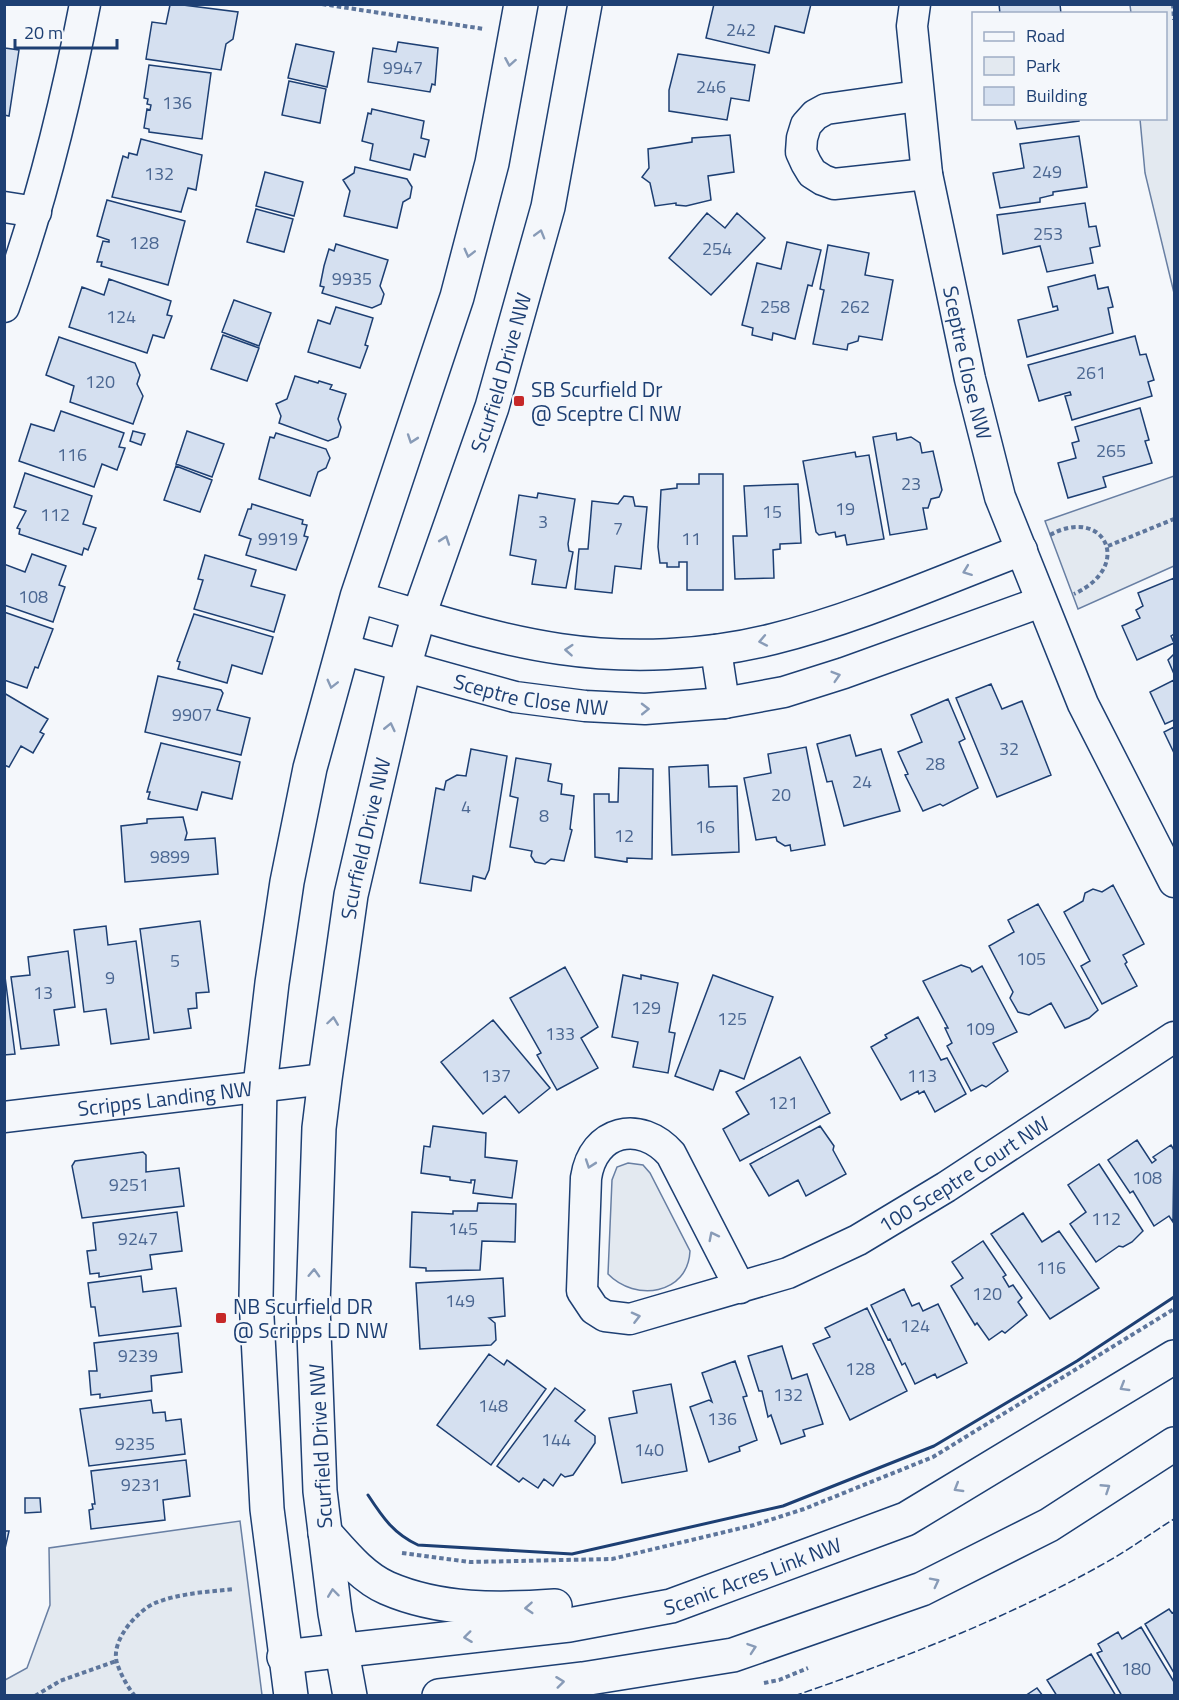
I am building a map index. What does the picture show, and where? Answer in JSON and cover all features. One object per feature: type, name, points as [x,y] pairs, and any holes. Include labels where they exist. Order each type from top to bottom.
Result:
[{"type":"street","points":[[5,302],[36,212],[57,133],[85,4]]},
{"type":"street","name":"Scurfield Drive NW","points":[[350,1695],[320,1491],[313,1306],[319,1128],[325,1079],[351,895],[404,667],[419,615],[492,407],[548,207],[585,4]]},
{"type":"street","name":"Sceptre Close NW","points":[[915,4],[912,26],[927,174],[973,390],[1000,497],[1083,704],[1174,882]]},
{"type":"street","points":[[291,1695],[284,1657],[267,1509],[256,1298],[260,1086],[287,882],[310,768],[357,597],[457,297],[492,164],[518,19]]},
{"type":"street","points":[[918,96],[826,108],[806,125],[801,152],[812,173],[834,184],[927,174]]},
{"type":"street","points":[[4,207],[36,212]]},
{"type":"street","points":[[357,597],[508,640],[562,650],[642,654],[716,650],[772,639],[836,620],[1022,550]]},
{"type":"street","name":"Sceptre Close NW","points":[[342,649],[515,698],[645,710],[724,703],[784,692],[844,673],[1041,602]]},
{"type":"street","points":[[716,650],[724,703]]},
{"type":"street","name":"100 Sceptre Court NW","points":[[740,1288],[671,1154],[662,1144],[650,1137],[630,1133],[610,1138],[600,1145],[588,1166],[580,1279],[582,1291],[594,1309],[605,1316],[630,1319],[740,1288],[788,1273],[858,1240],[994,1156],[1174,1037]]},
{"type":"street","name":"Scripps Landing NW","points":[[4,1117],[325,1079]]},
{"type":"street","name":"Scenic Acres Link NW","points":[[284,1657],[569,1625],[671,1606],[906,1519],[1174,1356]]},
{"type":"street","points":[[439,1695],[583,1679],[733,1654],[922,1589],[1049,1525],[1174,1444]]},
{"type":"street","points":[[325,1533],[356,1567],[386,1588],[434,1602],[491,1610],[597,1603],[671,1606]]},
{"type":"path","points":[[322,4],[518,19]]},
{"type":"path","points":[[1173,4],[1174,20]]},
{"type":"path","points":[[1108,546],[1174,519]]},
{"type":"path","points":[[1022,550],[1057,531],[1074,526],[1091,530],[1101,536],[1108,546],[1108,559],[1103,572],[1090,585],[1076,593],[1041,602]]},
{"type":"path","points":[[402,1553],[470,1562],[612,1559],[774,1518],[933,1457],[1174,1309]]},
{"type":"path","points":[[135,1695],[116,1661],[119,1643],[129,1623],[152,1604],[178,1595],[234,1589]]},
{"type":"path","points":[[35,1695],[60,1681],[116,1661]]},
{"type":"green space","points":[[1130,5],[1174,5],[1174,293],[1145,173],[1140,120],[1167,120],[1167,12],[1131,12]]},
{"type":"green space","points":[[1174,476],[1174,566],[1078,609],[1045,521]]},
{"type":"green space","points":[[628,1163],[643,1165],[650,1173],[690,1251],[687,1266],[680,1277],[670,1285],[658,1290],[645,1291],[632,1288],[619,1283],[608,1274],[612,1180],[617,1167]]},
{"type":"green space","points":[[240,1521],[262,1695],[5,1695],[5,1680],[27,1668],[50,1605],[49,1548]]},
{"type":"building","points":[[714,4],[811,4],[804,33],[775,26],[769,53],[706,38]]},
{"type":"building","points":[[999,4],[1060,4],[1061,12],[1000,12]]},
{"type":"building","points":[[170,5],[238,12],[233,39],[226,44],[221,70],[146,59],[152,22],[166,24]]},
{"type":"building","points":[[398,42],[438,48],[435,85],[432,84],[430,92],[368,82],[373,48],[396,52]]},
{"type":"building","points":[[4,44],[5,48],[19,50],[9,116],[4,115]]},
{"type":"building","points":[[296,44],[334,52],[327,87],[288,78]]},
{"type":"building","points":[[678,54],[755,65],[749,101],[731,98],[727,120],[669,111],[669,90]]},
{"type":"building","points":[[149,65],[211,73],[202,139],[149,132],[149,129],[144,128],[147,109],[150,110],[151,105],[147,104],[148,99],[144,98]]},
{"type":"building","points":[[289,81],[326,89],[320,123],[282,115]]},
{"type":"building","points":[[372,109],[424,121],[421,138],[429,140],[425,157],[414,154],[410,170],[370,160],[373,144],[362,141],[368,113],[371,114]]},
{"type":"building","points":[[1015,120],[1079,120],[1079,121],[1017,129]]},
{"type":"building","points":[[730,135],[734,172],[708,176],[711,200],[686,206],[676,205],[676,203],[655,206],[650,183],[642,177],[649,168],[648,149],[692,142],[692,138]]},
{"type":"building","points":[[1079,136],[1087,187],[1053,192],[1053,195],[1040,198],[1040,202],[1000,208],[993,173],[1024,168],[1020,144]]},
{"type":"building","points":[[141,139],[202,155],[196,190],[188,188],[181,212],[112,197],[123,156],[128,158],[129,153],[137,155]]},
{"type":"building","points":[[355,167],[407,179],[412,187],[410,198],[403,202],[397,228],[344,216],[350,191],[343,180],[354,173]]},
{"type":"building","points":[[265,172],[303,182],[294,216],[256,206]]},
{"type":"building","points":[[107,200],[185,221],[168,285],[101,266],[102,262],[97,262],[103,241],[109,242],[97,236]]},
{"type":"building","points":[[1085,203],[1089,227],[1096,226],[1100,246],[1090,248],[1093,263],[1047,272],[1040,246],[1003,254],[997,215]]},
{"type":"building","points":[[256,209],[293,219],[284,252],[247,242]]},
{"type":"building","points":[[707,213],[725,228],[737,213],[765,238],[711,295],[669,258]]},
{"type":"building","points":[[787,242],[821,250],[812,286],[808,285],[795,339],[773,333],[772,340],[752,335],[753,328],[742,325],[757,263],[781,269]]},
{"type":"building","points":[[336,244],[388,260],[380,286],[384,294],[381,304],[372,308],[322,293],[324,287],[320,286],[324,266],[329,249],[334,251]]},
{"type":"building","points":[[828,245],[869,253],[865,275],[893,280],[882,340],[859,336],[858,341],[848,344],[847,350],[813,344],[824,290],[820,289]]},
{"type":"building","points":[[1095,275],[1098,289],[1108,287],[1113,307],[1108,308],[1113,333],[1027,357],[1018,320],[1058,310],[1057,306],[1053,307],[1048,287]]},
{"type":"building","points":[[109,279],[171,301],[167,315],[172,316],[164,338],[153,335],[147,353],[69,327],[82,287],[104,295]]},
{"type":"building","points":[[234,300],[271,313],[259,346],[222,332]]},
{"type":"building","points":[[336,307],[373,318],[365,345],[368,346],[360,368],[308,352],[318,320],[330,324]]},
{"type":"building","points":[[223,335],[259,348],[247,381],[211,369]]},
{"type":"building","points":[[1135,336],[1140,355],[1146,354],[1154,380],[1148,382],[1152,396],[1072,420],[1065,396],[1071,395],[1070,392],[1039,401],[1028,365]]},
{"type":"building","points":[[59,337],[135,363],[140,375],[137,384],[143,396],[133,424],[70,402],[74,386],[46,375]]},
{"type":"building","points":[[295,376],[332,385],[330,389],[346,394],[338,419],[341,427],[338,437],[328,441],[279,423],[281,416],[276,404],[287,399]]},
{"type":"building","points":[[1140,408],[1149,440],[1145,441],[1152,463],[1103,477],[1106,487],[1068,498],[1058,463],[1076,458],[1072,443],[1079,441],[1075,427]]},
{"type":"building","points":[[61,411],[124,433],[119,447],[125,448],[117,470],[102,464],[94,487],[19,461],[31,424],[54,431]]},
{"type":"building","points":[[133,431],[145,434],[141,445],[130,441]]},
{"type":"building","points":[[187,431],[224,444],[212,477],[176,464]]},
{"type":"building","points":[[276,433],[326,449],[330,458],[326,468],[318,472],[310,496],[259,479],[270,437],[274,438]]},
{"type":"building","points":[[896,433],[897,440],[911,437],[920,443],[922,453],[933,451],[942,490],[939,497],[931,499],[928,508],[923,508],[927,529],[890,535],[873,437]]},
{"type":"building","points":[[855,452],[856,457],[869,455],[884,539],[847,545],[845,535],[836,537],[835,532],[819,535],[816,532],[803,461]]},
{"type":"building","points":[[176,466],[212,480],[200,512],[164,500]]},
{"type":"building","points":[[25,473],[92,496],[83,524],[96,528],[88,550],[84,548],[82,555],[19,534],[20,529],[17,528],[26,511],[14,507]]},
{"type":"building","points":[[699,474],[723,474],[723,590],[687,590],[687,562],[679,562],[679,567],[667,567],[667,563],[660,563],[658,547],[661,490],[677,488],[677,484],[699,484]]},
{"type":"building","points":[[798,484],[801,543],[780,544],[780,549],[773,550],[774,578],[735,579],[733,536],[747,536],[744,486]]},
{"type":"building","points":[[538,493],[575,499],[568,544],[569,551],[573,552],[566,588],[532,584],[536,560],[510,555],[519,495],[537,498]]},
{"type":"building","points":[[624,496],[633,497],[635,506],[647,507],[641,569],[615,566],[612,593],[575,589],[579,549],[588,549],[592,501],[618,504]]},
{"type":"building","points":[[252,504],[303,520],[302,524],[307,525],[304,536],[308,537],[296,570],[246,555],[251,539],[239,535]]},
{"type":"building","points":[[32,554],[66,566],[59,585],[65,587],[53,622],[4,605],[4,564],[25,572]]},
{"type":"building","points":[[205,555],[256,570],[251,586],[285,595],[274,632],[194,609],[203,580],[198,579]]},
{"type":"building","points":[[1174,578],[1174,634],[1171,636],[1174,643],[1137,660],[1122,626],[1140,618],[1136,610],[1143,606],[1138,593]]},
{"type":"building","points":[[4,612],[53,629],[38,668],[35,667],[27,688],[4,680]]},
{"type":"building","points":[[194,614],[273,637],[262,674],[232,665],[227,683],[178,669],[180,662],[177,661]]},
{"type":"building","points":[[1174,654],[1174,674],[1168,660]]},
{"type":"building","points":[[158,676],[221,690],[223,693],[217,710],[250,718],[241,755],[145,732]]},
{"type":"building","points":[[1174,680],[1174,720],[1165,724],[1150,692]]},
{"type":"building","points":[[991,684],[1002,709],[1022,701],[1051,775],[997,797],[956,698]]},
{"type":"building","points":[[4,693],[48,719],[40,732],[44,734],[33,753],[21,746],[9,767],[4,765]]},
{"type":"building","points":[[948,699],[965,739],[959,742],[978,788],[943,806],[940,804],[923,811],[905,775],[908,774],[898,752],[922,742],[911,715]]},
{"type":"building","points":[[1174,727],[1174,753],[1164,732]]},
{"type":"building","points":[[850,735],[856,756],[881,749],[900,811],[844,826],[832,781],[827,782],[817,744]]},
{"type":"building","points":[[161,743],[240,762],[232,799],[202,792],[197,810],[148,799],[150,792],[147,792]]},
{"type":"building","points":[[806,747],[825,845],[791,851],[790,845],[785,846],[777,841],[776,837],[756,840],[744,778],[771,773],[768,754]]},
{"type":"building","points":[[471,749],[507,756],[489,870],[485,879],[473,876],[471,891],[420,883],[436,788],[444,790],[446,781],[457,775],[466,776]]},
{"type":"building","points":[[516,758],[551,764],[548,781],[562,784],[561,794],[574,796],[570,829],[572,830],[564,861],[551,859],[545,864],[535,862],[531,856],[532,851],[510,847],[518,798],[510,796]]},
{"type":"building","points":[[708,765],[709,787],[737,786],[739,852],[672,855],[669,767]]},
{"type":"building","points":[[619,768],[653,769],[652,859],[627,858],[627,862],[595,857],[594,794],[609,794],[609,802],[618,802]]},
{"type":"building","points":[[183,817],[187,833],[185,840],[215,838],[218,874],[125,882],[121,826],[147,823],[147,819]]},
{"type":"building","points":[[1113,885],[1144,944],[1123,955],[1127,962],[1125,964],[1137,986],[1102,1004],[1081,966],[1090,961],[1064,912],[1083,901],[1085,893],[1093,889],[1102,892]]},
{"type":"building","points":[[1038,904],[1098,1010],[1089,1018],[1065,1028],[1051,1003],[1029,1015],[1018,1012],[1010,998],[1013,992],[989,946],[1014,932],[1008,920]]},
{"type":"building","points":[[200,921],[209,992],[196,993],[197,1008],[188,1009],[191,1028],[154,1033],[140,929]]},
{"type":"building","points":[[106,926],[108,945],[136,941],[149,1039],[111,1044],[106,1009],[84,1012],[74,930]]},
{"type":"building","points":[[68,951],[75,1007],[54,1010],[59,1045],[21,1049],[11,977],[30,975],[28,957]]},
{"type":"building","points":[[961,965],[970,968],[972,972],[982,966],[1017,1032],[993,1043],[1008,1071],[986,1087],[982,1085],[971,1091],[947,1046],[952,1043],[945,1028],[948,1028],[923,981]]},
{"type":"building","points":[[565,967],[598,1027],[581,1038],[598,1068],[557,1090],[537,1055],[541,1053],[510,998]]},
{"type":"building","points":[[4,969],[15,1054],[4,1055]]},
{"type":"building","points":[[623,975],[641,979],[641,975],[678,983],[669,1032],[675,1033],[668,1073],[633,1067],[638,1042],[612,1037]]},
{"type":"building","points":[[713,975],[773,997],[744,1079],[720,1070],[713,1090],[675,1076]]},
{"type":"building","points":[[918,1017],[941,1060],[947,1058],[966,1094],[935,1112],[924,1091],[919,1094],[918,1091],[901,1100],[871,1047],[887,1038],[885,1035]]},
{"type":"building","points":[[493,1020],[550,1088],[519,1113],[505,1096],[483,1114],[441,1062]]},
{"type":"building","points":[[800,1057],[830,1113],[740,1161],[723,1129],[749,1114],[736,1092]]},
{"type":"building","points":[[433,1126],[486,1133],[485,1157],[517,1161],[512,1198],[473,1193],[475,1180],[471,1180],[471,1183],[421,1173],[424,1146],[430,1147]]},
{"type":"building","points":[[820,1126],[834,1146],[833,1150],[846,1174],[806,1196],[798,1180],[769,1196],[750,1164]]},
{"type":"building","points":[[1137,1140],[1152,1163],[1156,1160],[1153,1157],[1171,1145],[1174,1150],[1173,1222],[1169,1216],[1154,1226],[1133,1191],[1130,1193],[1108,1160]]},
{"type":"building","points":[[143,1152],[146,1155],[146,1172],[179,1168],[184,1206],[82,1218],[72,1166],[75,1161]]},
{"type":"building","points":[[1099,1164],[1143,1231],[1132,1242],[1123,1247],[1119,1246],[1096,1262],[1070,1224],[1086,1212],[1068,1185]]},
{"type":"building","points":[[478,1203],[516,1204],[515,1242],[482,1241],[480,1270],[426,1271],[426,1268],[410,1267],[412,1212],[453,1214],[453,1211],[477,1211]]},
{"type":"building","points":[[177,1212],[182,1251],[150,1255],[152,1269],[99,1277],[99,1273],[90,1274],[87,1251],[96,1250],[93,1223]]},
{"type":"building","points":[[1023,1213],[1042,1242],[1059,1231],[1099,1288],[1050,1319],[991,1234]]},
{"type":"building","points":[[983,1241],[1006,1275],[1003,1277],[1009,1287],[1013,1285],[1022,1298],[1018,1302],[1027,1315],[1005,1333],[1002,1331],[989,1340],[977,1323],[975,1325],[951,1286],[963,1278],[952,1262]]},
{"type":"building","points":[[141,1276],[143,1292],[176,1288],[181,1326],[99,1336],[95,1307],[91,1307],[88,1283]]},
{"type":"building","points":[[503,1278],[505,1316],[489,1318],[495,1323],[496,1340],[491,1345],[420,1349],[416,1283]]},
{"type":"building","points":[[904,1289],[912,1306],[919,1303],[923,1311],[938,1304],[967,1363],[937,1378],[935,1374],[915,1384],[905,1363],[902,1365],[890,1339],[888,1340],[871,1305]]},
{"type":"building","points":[[867,1308],[907,1391],[850,1420],[813,1344],[830,1337],[825,1328]]},
{"type":"building","points":[[178,1333],[182,1372],[151,1376],[152,1391],[100,1398],[100,1394],[91,1395],[89,1371],[97,1371],[94,1343]]},
{"type":"building","points":[[782,1346],[792,1379],[807,1374],[823,1424],[803,1430],[805,1436],[781,1444],[771,1415],[768,1417],[762,1391],[759,1391],[748,1356]]},
{"type":"building","points":[[489,1354],[504,1365],[507,1360],[546,1389],[491,1465],[437,1425]]},
{"type":"building","points":[[735,1361],[747,1396],[743,1397],[757,1440],[739,1447],[740,1451],[709,1462],[690,1407],[709,1400],[712,1402],[702,1373]]},
{"type":"building","points":[[671,1384],[687,1471],[622,1483],[609,1418],[637,1413],[633,1391]]},
{"type":"building","points":[[555,1388],[585,1410],[575,1421],[595,1436],[595,1443],[573,1475],[565,1477],[561,1474],[553,1486],[544,1479],[538,1488],[523,1478],[519,1482],[497,1466]]},
{"type":"building","points":[[151,1400],[153,1413],[165,1412],[166,1421],[181,1419],[185,1454],[89,1466],[80,1409]]},
{"type":"building","points":[[186,1460],[190,1496],[163,1500],[165,1520],[91,1529],[89,1510],[93,1509],[92,1504],[95,1504],[91,1471]]},
{"type":"building","points":[[25,1498],[40,1498],[41,1512],[25,1513]]},
{"type":"building","points":[[4,1531],[9,1531],[4,1553]]},
{"type":"building","points":[[1169,1609],[1172,1613],[1174,1612],[1174,1673],[1145,1624]]},
{"type":"building","points":[[1141,1627],[1174,1682],[1174,1696],[1122,1696],[1097,1653],[1102,1651],[1098,1644],[1118,1632],[1122,1639]]},
{"type":"building","points":[[1091,1654],[1116,1696],[1057,1696],[1047,1680]]},
{"type":"building","points":[[1037,1688],[1043,1696],[1025,1696]]},
{"type":"fence","points":[[794,1696],[953,1637],[1030,1602],[1114,1558],[1174,1519]]},
{"type":"wall","points":[[368,1495],[390,1524],[402,1536],[418,1545],[572,1554],[783,1506],[934,1446],[1077,1361],[1174,1297]]},
{"type":"place","name":"SB Scurfield Dr @ Sceptre Cl NW","points":[[519,401]]},
{"type":"place","name":"NB Scurfield DR @ Scripps LD NW","points":[[221,1318]]}]
